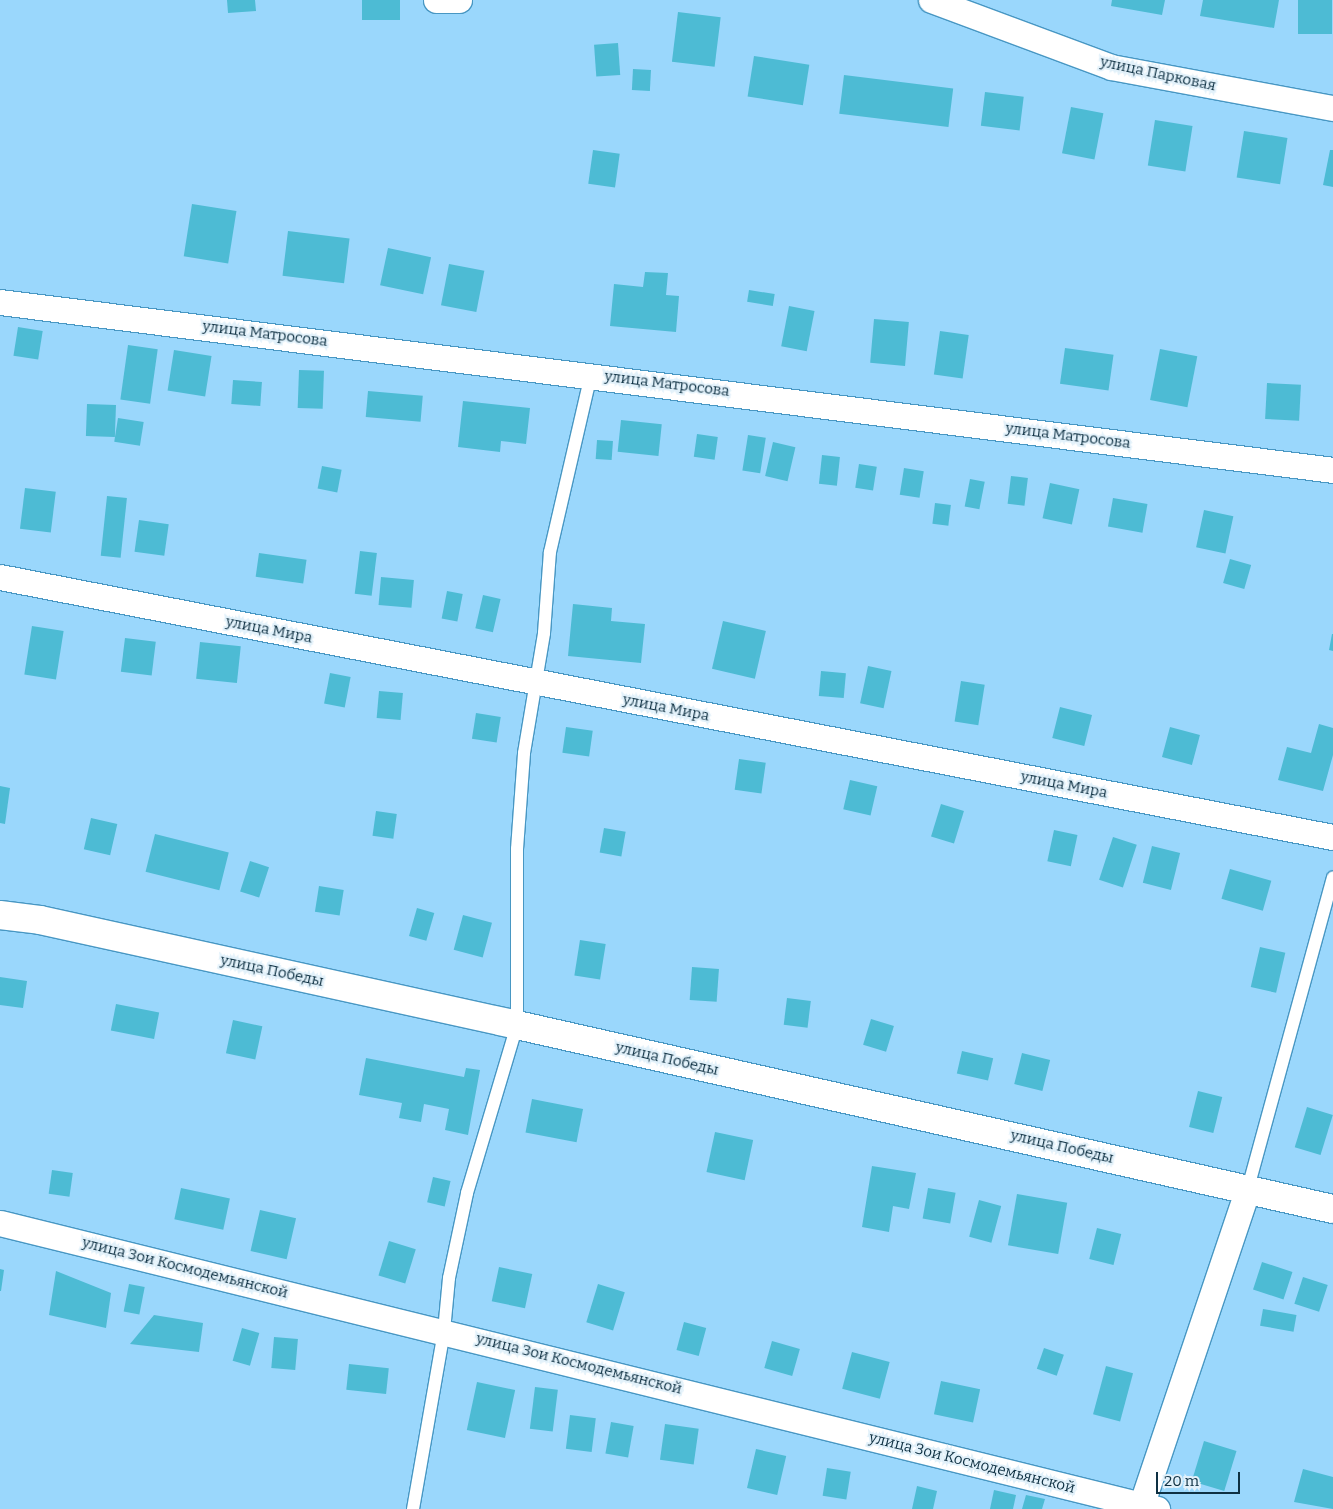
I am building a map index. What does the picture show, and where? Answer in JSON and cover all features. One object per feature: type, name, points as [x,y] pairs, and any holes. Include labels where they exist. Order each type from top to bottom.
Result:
[{"type":"street","points":[[436,0],[459,0]]},
{"type":"street","name":"улица Парковая","points":[[931,0],[1111,67],[1333,108]]},
{"type":"street","name":"улица Матросова","points":[[0,302],[1333,470]]},
{"type":"street","name":"улица Мира","points":[[0,577],[537,684],[1333,837]]},
{"type":"street","name":"улица Победы","points":[[0,915],[40,920],[518,1025],[1248,1188],[1333,1209]]},
{"type":"street","points":[[1146,1508],[1248,1188]]},
{"type":"street","name":"улица Зои Космодемьянской","points":[[0,1223],[444,1331],[1146,1508]]},
{"type":"lane","points":[[413,1509],[444,1331],[449,1278],[467,1193],[518,1025],[517,849],[524,753],[537,684],[550,552],[591,375]]},
{"type":"lane","points":[[1248,1188],[1333,878]]},
{"type":"building","points":[[227,0],[255,0],[256,11],[228,13]]},
{"type":"building","points":[[362,0],[400,0],[400,20],[362,20]]},
{"type":"building","points":[[1112,0],[1165,0],[1162,15],[1111,6]]},
{"type":"building","points":[[1203,0],[1279,0],[1274,28],[1200,16]]},
{"type":"building","points":[[1298,0],[1332,0],[1332,34],[1298,34]]},
{"type":"building","points":[[678,12],[721,17],[715,67],[672,62]]},
{"type":"building","points":[[618,43],[620,75],[596,77],[594,45]]},
{"type":"building","points":[[754,56],[809,65],[803,105],[748,96]]},
{"type":"building","points":[[633,69],[651,70],[650,91],[632,90]]},
{"type":"building","points":[[844,75],[953,88],[948,127],[839,114]]},
{"type":"building","points":[[985,92],[1024,97],[1020,130],[981,126]]},
{"type":"building","points":[[1071,107],[1103,113],[1094,159],[1062,153]]},
{"type":"building","points":[[1155,120],[1193,126],[1185,171],[1148,165]]},
{"type":"building","points":[[1244,131],[1287,138],[1280,184],[1237,177]]},
{"type":"building","points":[[593,150],[620,154],[615,187],[588,184]]},
{"type":"building","points":[[1330,150],[1333,150],[1333,187],[1323,185]]},
{"type":"building","points":[[192,204],[236,211],[228,263],[184,256]]},
{"type":"building","points":[[288,231],[350,239],[344,283],[283,276]]},
{"type":"building","points":[[388,248],[431,257],[423,294],[380,285]]},
{"type":"building","points":[[449,264],[484,271],[476,312],[441,305]]},
{"type":"building","points":[[645,272],[668,273],[666,295],[679,296],[676,332],[610,326],[614,284],[643,287]]},
{"type":"building","points":[[749,290],[775,294],[773,306],[747,302]]},
{"type":"building","points":[[789,306],[815,311],[807,351],[781,346]]},
{"type":"building","points":[[874,319],[909,322],[905,366],[870,363]]},
{"type":"building","points":[[18,327],[43,331],[38,360],[13,356]]},
{"type":"building","points":[[940,331],[969,335],[963,379],[934,375]]},
{"type":"building","points":[[128,345],[158,349],[150,404],[120,399]]},
{"type":"building","points":[[1065,348],[1114,355],[1109,390],[1060,384]]},
{"type":"building","points":[[1160,349],[1197,356],[1187,407],[1150,400]]},
{"type":"building","points":[[174,350],[212,356],[205,396],[168,390]]},
{"type":"building","points":[[299,370],[324,371],[323,409],[298,408]]},
{"type":"building","points":[[233,380],[262,382],[260,406],[231,404]]},
{"type":"building","points":[[1267,383],[1301,385],[1299,421],[1265,419]]},
{"type":"building","points":[[368,391],[423,396],[421,422],[366,417]]},
{"type":"building","points":[[463,401],[530,408],[526,444],[501,441],[500,452],[458,447]]},
{"type":"building","points":[[87,404],[116,405],[115,437],[86,436]]},
{"type":"building","points":[[118,418],[144,422],[140,446],[114,442]]},
{"type":"building","points":[[621,420],[662,424],[658,456],[618,452]]},
{"type":"building","points":[[697,434],[718,437],[715,460],[694,457]]},
{"type":"building","points":[[748,435],[766,438],[760,473],[742,471]]},
{"type":"building","points":[[597,440],[613,441],[612,460],[596,459]]},
{"type":"building","points":[[773,442],[795,447],[788,481],[765,476]]},
{"type":"building","points":[[822,455],[840,457],[837,486],[819,484]]},
{"type":"building","points":[[859,464],[877,467],[873,491],[855,488]]},
{"type":"building","points":[[322,466],[342,470],[337,492],[318,489]]},
{"type":"building","points":[[904,468],[924,471],[920,498],[900,495]]},
{"type":"building","points":[[1011,476],[1028,478],[1024,506],[1008,504]]},
{"type":"building","points":[[970,479],[985,482],[979,509],[965,506]]},
{"type":"building","points":[[1050,483],[1079,489],[1072,524],[1043,518]]},
{"type":"building","points":[[25,488],[56,492],[51,532],[20,529]]},
{"type":"building","points":[[107,496],[127,498],[121,558],[101,556]]},
{"type":"building","points":[[1113,498],[1147,504],[1142,533],[1108,527]]},
{"type":"building","points":[[935,503],[951,505],[948,526],[932,524]]},
{"type":"building","points":[[1204,510],[1233,516],[1225,553],[1196,547]]},
{"type":"building","points":[[139,520],[169,524],[164,556],[135,552]]},
{"type":"building","points":[[360,551],[377,553],[372,596],[355,594]]},
{"type":"building","points":[[259,553],[307,560],[303,583],[256,577]]},
{"type":"building","points":[[1230,559],[1251,565],[1244,589],[1223,583]]},
{"type":"building","points":[[381,577],[414,580],[411,608],[379,605]]},
{"type":"building","points":[[447,591],[463,594],[457,622],[442,618]]},
{"type":"building","points":[[483,595],[501,599],[493,632],[475,628]]},
{"type":"building","points":[[573,604],[612,608],[611,621],[645,624],[641,663],[568,656]]},
{"type":"building","points":[[723,621],[766,631],[755,679],[712,669]]},
{"type":"building","points":[[32,626],[64,631],[56,679],[24,674]]},
{"type":"building","points":[[1333,634],[1333,651],[1329,650]]},
{"type":"building","points":[[125,638],[156,642],[152,676],[121,672]]},
{"type":"building","points":[[200,642],[241,646],[237,683],[196,679]]},
{"type":"building","points":[[868,666],[891,671],[884,708],[860,703]]},
{"type":"building","points":[[821,671],[846,673],[844,698],[819,696]]},
{"type":"building","points":[[330,673],[351,677],[345,707],[324,703]]},
{"type":"building","points":[[961,681],[985,685],[978,725],[955,721]]},
{"type":"building","points":[[379,691],[403,693],[401,720],[377,718]]},
{"type":"building","points":[[1060,707],[1092,715],[1084,746],[1052,738]]},
{"type":"building","points":[[476,713],[501,717],[497,743],[472,739]]},
{"type":"building","points":[[1319,724],[1333,728],[1333,755],[1323,791],[1278,780],[1287,747],[1311,753]]},
{"type":"building","points":[[566,727],[593,731],[589,757],[562,753]]},
{"type":"building","points":[[1170,727],[1200,735],[1192,765],[1162,757]]},
{"type":"building","points":[[739,759],[766,763],[761,793],[735,790]]},
{"type":"building","points":[[850,780],[877,786],[871,816],[843,809]]},
{"type":"building","points":[[0,786],[10,788],[5,824],[0,823]]},
{"type":"building","points":[[941,804],[964,811],[954,844],[931,837]]},
{"type":"building","points":[[376,811],[397,814],[393,839],[373,836]]},
{"type":"building","points":[[91,818],[117,824],[110,855],[84,849]]},
{"type":"building","points":[[604,828],[626,832],[621,856],[600,853]]},
{"type":"building","points":[[1054,830],[1077,835],[1071,866],[1047,861]]},
{"type":"building","points":[[155,834],[229,852],[219,890],[146,872]]},
{"type":"building","points":[[1113,837],[1137,845],[1123,888],[1099,880]]},
{"type":"building","points":[[1152,846],[1180,853],[1171,890],[1143,883]]},
{"type":"building","points":[[250,861],[269,867],[259,898],[240,891]]},
{"type":"building","points":[[1230,869],[1271,881],[1263,911],[1221,899]]},
{"type":"building","points":[[319,886],[344,890],[340,916],[315,912]]},
{"type":"building","points":[[417,908],[434,913],[426,941],[409,936]]},
{"type":"building","points":[[463,915],[492,923],[483,958],[454,950]]},
{"type":"building","points":[[580,940],[606,944],[600,980],[574,976]]},
{"type":"building","points":[[1260,947],[1285,953],[1276,993],[1251,987]]},
{"type":"building","points":[[692,967],[719,969],[717,1002],[690,1000]]},
{"type":"building","points":[[0,977],[27,981],[23,1008],[0,1005]]},
{"type":"building","points":[[787,998],[811,1001],[808,1028],[784,1025]]},
{"type":"building","points":[[116,1004],[159,1012],[154,1039],[111,1031]]},
{"type":"building","points":[[871,1019],[894,1026],[886,1052],[863,1045]]},
{"type":"building","points":[[233,1020],[262,1026],[255,1059],[226,1053]]},
{"type":"building","points":[[962,1051],[993,1058],[988,1081],[957,1073]]},
{"type":"building","points":[[1022,1053],[1050,1060],[1042,1091],[1014,1084]]},
{"type":"building","points":[[366,1058],[464,1077],[466,1068],[480,1070],[468,1135],[445,1130],[449,1109],[424,1104],[421,1122],[399,1118],[402,1103],[359,1095]]},
{"type":"building","points":[[1198,1091],[1222,1097],[1213,1133],[1189,1127]]},
{"type":"building","points":[[532,1099],[583,1109],[577,1142],[526,1132]]},
{"type":"building","points":[[1307,1107],[1333,1115],[1321,1155],[1295,1147]]},
{"type":"building","points":[[715,1132],[753,1140],[745,1180],[706,1172]]},
{"type":"building","points":[[872,1166],[916,1173],[909,1209],[893,1206],[889,1232],[862,1227]]},
{"type":"building","points":[[52,1170],[73,1173],[69,1197],[49,1194]]},
{"type":"building","points":[[433,1177],[451,1181],[445,1206],[427,1202]]},
{"type":"building","points":[[181,1188],[230,1198],[223,1230],[174,1219]]},
{"type":"building","points":[[928,1188],[956,1193],[950,1223],[923,1219]]},
{"type":"building","points":[[1017,1194],[1067,1203],[1058,1254],[1008,1245]]},
{"type":"building","points":[[979,1200],[1001,1206],[991,1243],[969,1237]]},
{"type":"building","points":[[260,1210],[296,1218],[287,1259],[251,1251]]},
{"type":"building","points":[[1097,1228],[1121,1234],[1114,1265],[1089,1259]]},
{"type":"building","points":[[389,1241],[416,1249],[405,1284],[378,1275]]},
{"type":"building","points":[[1262,1262],[1292,1272],[1283,1299],[1253,1290]]},
{"type":"building","points":[[499,1267],[532,1274],[525,1308],[492,1301]]},
{"type":"building","points":[[0,1269],[4,1270],[1,1291],[0,1291]]},
{"type":"building","points":[[56,1271],[111,1293],[106,1328],[49,1315]]},
{"type":"building","points":[[1303,1277],[1328,1285],[1319,1312],[1294,1304]]},
{"type":"building","points":[[129,1284],[145,1287],[139,1315],[124,1311]]},
{"type":"building","points":[[598,1284],[625,1292],[613,1330],[586,1322]]},
{"type":"building","points":[[1263,1309],[1296,1315],[1294,1332],[1260,1326]]},
{"type":"building","points":[[154,1315],[203,1323],[199,1352],[130,1344]]},
{"type":"building","points":[[684,1322],[706,1328],[699,1356],[676,1350]]},
{"type":"building","points":[[242,1328],[259,1333],[250,1366],[233,1361]]},
{"type":"building","points":[[274,1337],[298,1339],[295,1370],[271,1368]]},
{"type":"building","points":[[772,1341],[800,1349],[792,1376],[764,1368]]},
{"type":"building","points":[[1044,1348],[1064,1355],[1057,1376],[1037,1369]]},
{"type":"building","points":[[852,1352],[890,1362],[880,1399],[842,1389]]},
{"type":"building","points":[[349,1364],[389,1368],[386,1394],[346,1390]]},
{"type":"building","points":[[1106,1366],[1133,1373],[1120,1422],[1093,1414]]},
{"type":"building","points":[[941,1381],[980,1389],[973,1423],[934,1414]]},
{"type":"building","points":[[477,1382],[515,1390],[505,1438],[467,1430]]},
{"type":"building","points":[[535,1387],[558,1390],[553,1431],[530,1429]]},
{"type":"building","points":[[570,1415],[596,1418],[592,1452],[566,1449]]},
{"type":"building","points":[[611,1422],[634,1426],[628,1458],[605,1454]]},
{"type":"building","points":[[665,1424],[699,1429],[694,1464],[660,1460]]},
{"type":"building","points":[[1204,1441],[1237,1451],[1224,1491],[1192,1481]]},
{"type":"building","points":[[756,1449],[786,1456],[777,1495],[747,1488]]},
{"type":"building","points":[[827,1468],[851,1472],[846,1499],[823,1496]]},
{"type":"building","points":[[1303,1469],[1333,1477],[1333,1509],[1294,1502]]},
{"type":"building","points":[[917,1486],[937,1491],[933,1509],[912,1509]]},
{"type":"building","points":[[994,1490],[1016,1495],[1013,1509],[990,1509]]},
{"type":"building","points":[[1026,1495],[1045,1499],[1042,1509],[1022,1509]]}]
